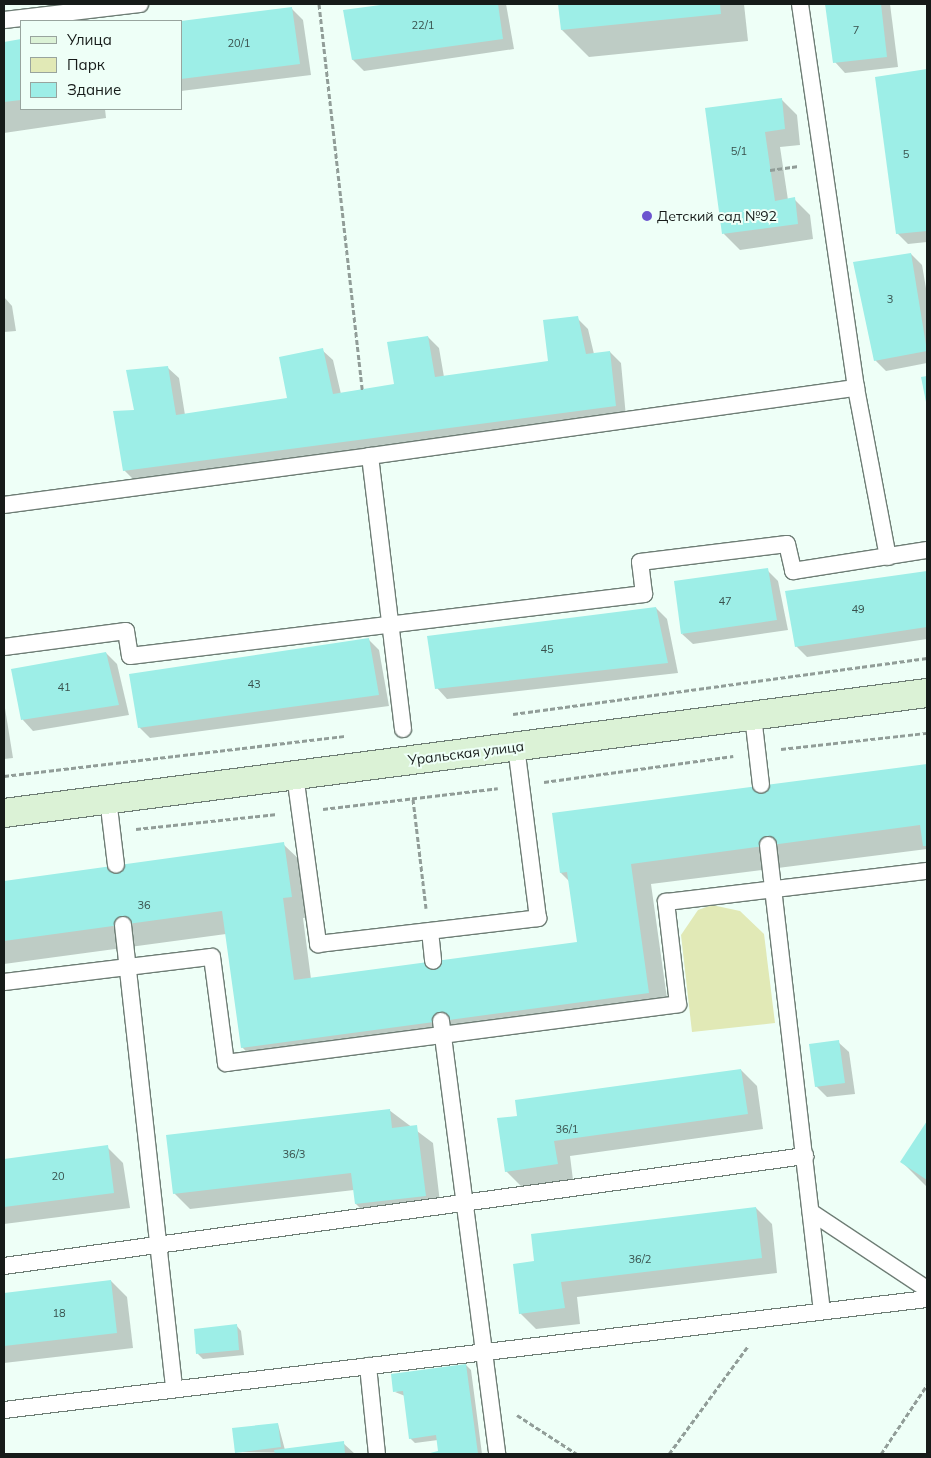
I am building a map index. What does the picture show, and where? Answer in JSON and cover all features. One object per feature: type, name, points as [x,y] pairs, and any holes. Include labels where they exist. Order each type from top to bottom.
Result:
[{"type":"street","name":"Уральская улица","points":[[4,813],[927,693]]},
{"type":"lane","points":[[4,20],[140,4]]},
{"type":"lane","points":[[800,4],[856,388],[888,557]]},
{"type":"lane","points":[[4,505],[856,388]]},
{"type":"lane","points":[[370,456],[392,624],[403,729]]},
{"type":"lane","points":[[4,647],[126,631],[130,656],[644,594],[640,562],[787,544],[793,571],[927,550]]},
{"type":"lane","points":[[753,716],[761,786]]},
{"type":"lane","points":[[295,775],[318,944],[538,918],[516,747]]},
{"type":"lane","points":[[108,799],[116,865]]},
{"type":"lane","points":[[768,845],[822,1311]]},
{"type":"lane","points":[[4,982],[212,957],[226,1063],[442,1028],[678,1004],[666,902],[927,871]]},
{"type":"lane","points":[[122,925],[174,1389]]},
{"type":"lane","points":[[430,931],[434,961]]},
{"type":"lane","points":[[442,1028],[497,1454]]},
{"type":"lane","points":[[4,1266],[805,1156]]},
{"type":"lane","points":[[811,1212],[927,1289]]},
{"type":"lane","points":[[4,1410],[927,1299]]},
{"type":"lane","points":[[368,1366],[377,1454]]},
{"type":"path","points":[[319,4],[362,390]]},
{"type":"path","points":[[770,170],[823,163]]},
{"type":"path","points":[[502,716],[927,658]]},
{"type":"path","points":[[206,822],[412,799],[758,752],[927,733]]},
{"type":"path","points":[[4,776],[355,735]]},
{"type":"path","points":[[412,799],[423,880]]},
{"type":"path","points":[[669,1454],[768,1318]]},
{"type":"path","points":[[881,1454],[927,1385]]},
{"type":"path","points":[[490,1399],[577,1454]]},
{"type":"green space","points":[[712,905],[740,911],[764,934],[775,1023],[692,1032],[681,935],[698,910]]},
{"type":"building","points":[[388,4],[498,4],[503,39],[352,60],[343,10]]},
{"type":"building","points":[[558,4],[720,4],[721,14],[561,30]]},
{"type":"building","points":[[825,4],[881,4],[887,57],[833,63]]},
{"type":"building","points":[[292,7],[300,64],[182,79],[182,21]]},
{"type":"building","points":[[20,39],[20,100],[4,102],[4,42]]},
{"type":"building","points":[[927,69],[927,231],[896,234],[875,77]]},
{"type":"building","points":[[782,98],[785,129],[765,132],[775,201],[795,197],[798,224],[722,234],[705,108]]},
{"type":"building","points":[[911,253],[927,351],[874,361],[853,262]]},
{"type":"building","points":[[578,316],[586,354],[610,351],[616,406],[123,471],[113,411],[134,410],[126,370],[168,366],[176,415],[287,398],[279,357],[323,348],[333,394],[394,384],[387,342],[428,336],[435,377],[548,361],[543,320]]},
{"type":"building","points":[[927,376],[927,402],[926,402],[921,377]]},
{"type":"building","points":[[768,568],[777,620],[681,634],[674,581]]},
{"type":"building","points":[[927,571],[927,627],[795,647],[785,591]]},
{"type":"building","points":[[656,607],[668,663],[435,689],[427,636]]},
{"type":"building","points":[[369,638],[379,695],[138,728],[129,674]]},
{"type":"building","points":[[106,652],[119,705],[21,720],[11,669]]},
{"type":"building","points":[[927,764],[927,846],[923,846],[920,825],[631,864],[649,993],[241,1048],[222,911],[4,941],[4,881],[284,842],[292,897],[283,898],[294,980],[577,942],[567,872],[560,873],[552,813]]},
{"type":"building","points":[[839,1040],[845,1083],[815,1087],[809,1044]]},
{"type":"building","points":[[741,1069],[748,1114],[554,1141],[558,1164],[505,1172],[497,1118],[517,1116],[515,1100]]},
{"type":"building","points":[[390,1109],[392,1128],[417,1125],[426,1196],[355,1204],[351,1173],[173,1194],[166,1135]]},
{"type":"building","points":[[927,1121],[927,1180],[900,1162]]},
{"type":"building","points":[[108,1145],[114,1193],[4,1207],[4,1159]]},
{"type":"building","points":[[756,1207],[762,1258],[561,1282],[565,1308],[519,1314],[513,1264],[534,1261],[531,1234]]},
{"type":"building","points":[[111,1280],[117,1333],[4,1346],[4,1293]]},
{"type":"building","points":[[237,1324],[239,1350],[196,1354],[194,1329]]},
{"type":"building","points":[[466,1364],[478,1454],[426,1454],[438,1451],[436,1435],[409,1439],[403,1391],[393,1392],[391,1374]]},
{"type":"building","points":[[278,1423],[281,1447],[235,1453],[232,1428]]},
{"type":"building","points":[[344,1441],[345,1454],[275,1454],[274,1450]]},
{"type":"place","name":"Детский сад №92","points":[[647,216]]}]
